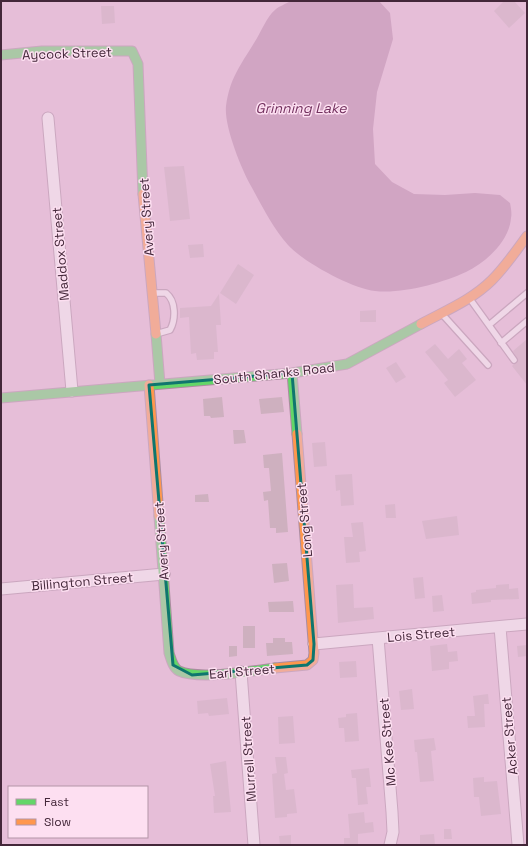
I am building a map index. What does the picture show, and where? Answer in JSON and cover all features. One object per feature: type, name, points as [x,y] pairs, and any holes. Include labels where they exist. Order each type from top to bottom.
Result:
[{"type":"street","name":"Aycock Street","points":[[1,55],[42,51],[132,51]]},
{"type":"street","name":"Avery Street","points":[[132,51],[138,64],[143,194],[160,384]]},
{"type":"street","name":"Maddox Street","points":[[48,118],[72,391]]},
{"type":"street","name":"South Shanks Road","points":[[1,398],[292,373],[347,364],[469,298],[491,281],[521,249],[527,236]]},
{"type":"street","name":"Long Street","points":[[292,373],[314,644],[313,660],[307,665]]},
{"type":"street","name":"Avery Street","points":[[149,386],[169,653],[173,665],[178,671]]},
{"type":"street","name":"Billington Street","points":[[1,589],[164,574]]},
{"type":"street","name":"Lois Street","points":[[314,644],[527,624]]},
{"type":"street","name":"Acker Street","points":[[500,627],[518,845]]},
{"type":"street","name":"Mc Kee Street","points":[[378,638],[392,812],[390,845]]},
{"type":"street","name":"Earl Street","points":[[178,671],[192,675],[241,672],[307,665]]},
{"type":"street","name":"Murrell Street","points":[[241,672],[254,845]]},
{"type":"lane","points":[[488,325],[527,292]]},
{"type":"lane","points":[[152,293],[166,293],[171,298],[173,304],[173,325],[170,330],[156,334]]},
{"type":"lane","points":[[469,298],[514,360]]},
{"type":"lane","points":[[441,313],[488,365]]},
{"type":"lane","points":[[501,342],[527,321]]},
{"type":"highlighted area","points":[[292,373],[314,644],[313,660],[307,665],[192,675],[173,665],[149,385]]},
{"type":"water","name":"Grinning Lake","points":[[291,1],[379,1],[390,13],[393,39],[377,92],[373,129],[375,164],[392,182],[414,194],[445,195],[475,193],[500,195],[510,203],[511,216],[506,235],[495,250],[474,268],[446,280],[422,287],[398,291],[375,291],[354,285],[329,274],[295,252],[277,231],[251,186],[238,158],[230,135],[226,106],[230,88],[236,73],[266,21],[277,9]]},
{"type":"building","points":[[504,1],[514,1],[525,13],[509,28],[494,11]]},
{"type":"building","points":[[101,6],[114,6],[115,23],[102,24]]},
{"type":"building","points":[[184,166],[190,219],[170,221],[164,167]]},
{"type":"building","points":[[203,244],[204,257],[190,258],[188,245]]},
{"type":"building","points":[[238,264],[254,275],[236,304],[220,293]]},
{"type":"building","points":[[219,294],[221,325],[216,325],[218,352],[214,352],[214,359],[197,360],[196,353],[191,354],[189,317],[180,318],[180,308],[211,306]]},
{"type":"building","points":[[376,310],[376,322],[360,322],[360,311]]},
{"type":"building","points":[[527,339],[527,385],[512,366],[518,360],[513,351]]},
{"type":"building","points":[[435,344],[448,359],[459,349],[467,359],[462,363],[476,380],[455,397],[444,383],[448,380],[425,352]]},
{"type":"building","points":[[396,362],[406,377],[396,383],[386,368]]},
{"type":"building","points":[[222,397],[224,417],[211,418],[210,416],[204,416],[203,399]]},
{"type":"building","points":[[282,397],[284,412],[261,414],[259,399]]},
{"type":"building","points":[[233,430],[244,430],[246,443],[234,444]]},
{"type":"building","points":[[325,442],[327,466],[314,467],[312,443]]},
{"type":"building","points":[[282,453],[288,532],[276,533],[276,528],[270,528],[268,500],[264,501],[263,492],[271,491],[269,468],[264,468],[263,455]]},
{"type":"building","points":[[352,474],[354,505],[341,506],[340,490],[336,491],[335,475]]},
{"type":"building","points":[[208,494],[209,502],[195,502],[195,495]]},
{"type":"building","points":[[395,504],[396,518],[386,518],[385,505]]},
{"type":"building","points":[[457,516],[459,535],[426,539],[422,521]]},
{"type":"building","points":[[363,522],[366,551],[359,552],[360,562],[346,563],[344,537],[353,537],[351,523]]},
{"type":"building","points":[[287,563],[289,581],[274,583],[272,564]]},
{"type":"building","points":[[423,577],[425,598],[415,599],[413,578]]},
{"type":"building","points":[[353,584],[354,608],[373,607],[374,619],[338,623],[336,585]]},
{"type":"building","points":[[509,584],[509,589],[518,588],[519,599],[491,600],[491,602],[472,604],[471,593],[476,592],[476,590],[496,588],[496,585]]},
{"type":"building","points":[[442,595],[444,611],[433,612],[432,596]]},
{"type":"building","points":[[293,601],[294,612],[269,612],[268,602]]},
{"type":"building","points":[[243,626],[255,626],[255,648],[243,648]]},
{"type":"building","points":[[273,638],[285,638],[285,642],[292,642],[293,654],[267,656],[266,643],[273,643]]},
{"type":"building","points":[[447,644],[448,652],[457,651],[458,661],[449,662],[449,669],[432,671],[430,646]]},
{"type":"building","points":[[527,645],[527,656],[518,657],[517,646]]},
{"type":"building","points":[[229,646],[237,646],[237,656],[229,657]]},
{"type":"building","points":[[356,661],[357,677],[340,678],[339,662]]},
{"type":"building","points":[[412,689],[414,709],[401,710],[399,691]]},
{"type":"building","points":[[488,694],[489,704],[484,704],[485,727],[468,728],[467,716],[475,716],[473,696]]},
{"type":"building","points":[[227,698],[229,714],[209,716],[208,713],[198,714],[197,701]]},
{"type":"building","points":[[357,713],[359,741],[345,742],[344,728],[339,728],[338,718],[346,717],[346,714]]},
{"type":"building","points":[[293,716],[295,743],[279,744],[278,717]]},
{"type":"building","points":[[434,738],[436,750],[431,751],[434,781],[420,782],[417,752],[415,752],[414,740]]},
{"type":"building","points":[[275,757],[286,757],[288,773],[284,774],[286,790],[294,789],[297,813],[287,814],[287,817],[275,818],[272,774],[277,773]]},
{"type":"building","points":[[226,761],[231,812],[214,813],[213,796],[215,796],[210,764]]},
{"type":"building","points":[[369,768],[371,787],[366,787],[368,804],[358,805],[356,778],[352,778],[351,770]]},
{"type":"building","points":[[484,777],[484,782],[497,781],[501,814],[481,816],[479,797],[474,797],[473,778]]},
{"type":"building","points":[[364,812],[365,823],[373,822],[374,832],[358,834],[358,845],[344,845],[344,838],[350,838],[348,814]]},
{"type":"building","points":[[444,829],[451,829],[452,839],[444,839]]},
{"type":"building","points":[[434,834],[435,845],[420,845],[420,835]]},
{"type":"building","points":[[291,835],[291,845],[280,845],[279,836]]},
{"type":"traffic: fast","points":[[1,55],[42,51],[132,51],[138,64],[143,194]]},
{"type":"traffic: fast","points":[[1,398],[292,373],[347,364],[421,324]]},
{"type":"traffic: fast","points":[[156,334],[160,384]]},
{"type":"traffic: fast","points":[[292,373],[297,434]]},
{"type":"traffic: fast","points":[[159,516],[169,653],[175,668],[188,674],[199,675],[240,673],[275,668]]},
{"type":"traffic: slow","points":[[143,194],[156,334]]},
{"type":"traffic: slow","points":[[421,324],[458,305],[484,287],[501,270],[527,236]]},
{"type":"traffic: slow","points":[[149,385],[159,516]]},
{"type":"traffic: slow","points":[[275,668],[307,665],[313,660],[314,653],[297,434]]}]
